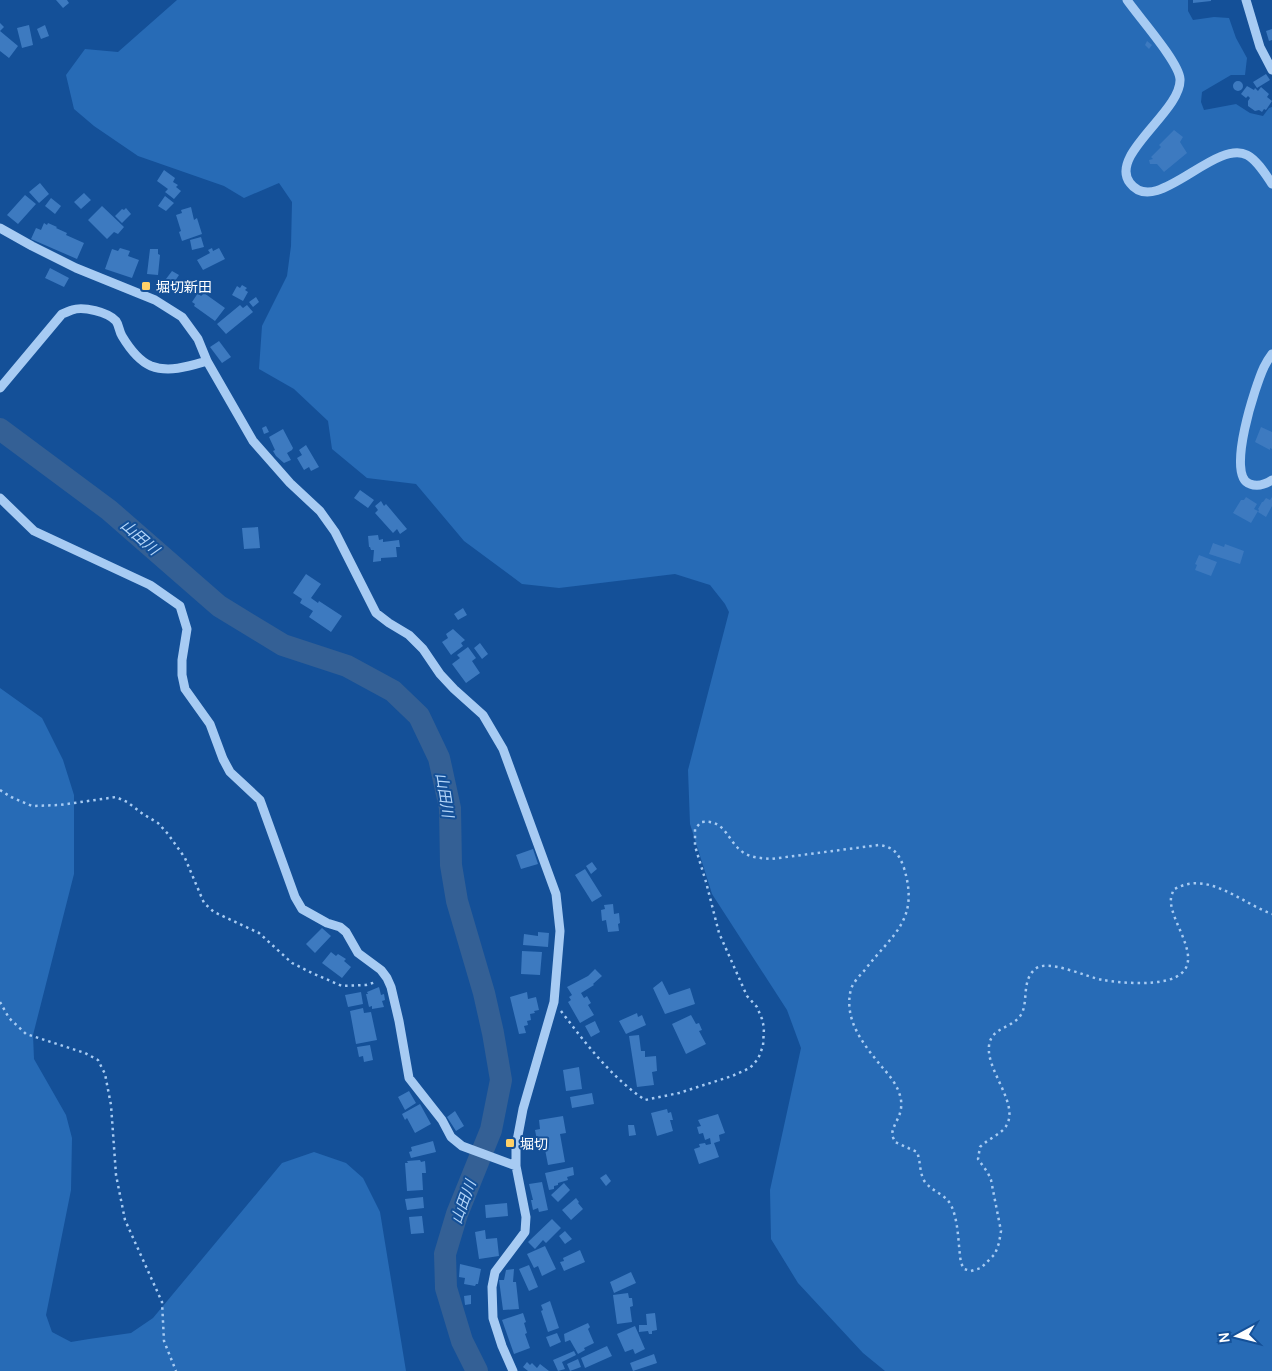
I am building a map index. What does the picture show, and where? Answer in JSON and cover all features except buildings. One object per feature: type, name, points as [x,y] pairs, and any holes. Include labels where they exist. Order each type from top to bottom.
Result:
[{"type":"street","points":[[1127,0],[1172,60],[1180,78],[1179,87],[1172,101],[1131,154],[1126,167],[1126,174],[1130,183],[1138,190],[1153,191],[1175,183],[1227,153],[1238,152],[1248,156],[1272,184]]},
{"type":"street","points":[[1246,0],[1260,47],[1272,70]]},
{"type":"street","points":[[0,228],[76,268],[162,304],[182,317],[198,339],[207,361],[253,441],[290,483],[320,511],[335,532],[376,613],[409,635],[423,649],[440,674],[483,715],[503,749],[556,894],[560,931],[554,1002],[523,1109],[516,1146],[516,1166],[526,1217],[524,1232],[495,1272],[492,1287],[493,1318],[513,1371]]},
{"type":"street","points":[[0,388],[62,314],[74,309],[88,309],[101,312],[116,321],[122,335],[136,355],[150,366],[168,369],[188,367],[207,361]]},
{"type":"street","points":[[1272,354],[1264,368],[1252,400],[1243,437],[1240,466],[1241,475],[1251,485],[1265,484],[1272,480]]},
{"type":"street","points":[[0,498],[34,532],[150,585],[180,606],[187,629],[182,660],[182,675],[185,689],[210,724],[230,772],[260,800],[295,897],[302,909],[327,923],[340,927],[346,932],[358,953],[381,970],[387,978],[399,1021],[409,1078],[442,1120],[451,1137],[462,1146],[516,1166]]},
{"type":"path","points":[[0,790],[10,797],[32,806],[60,805],[116,797],[127,802],[158,824],[168,834],[185,858],[204,903],[214,912],[258,934],[292,963],[342,986],[366,985],[387,978]]},
{"type":"path","points":[[554,1002],[587,1046],[607,1068],[629,1089],[645,1100],[679,1093],[750,1068],[758,1059],[763,1046],[764,1028],[757,1007],[747,996],[719,933],[695,846],[694,829],[701,822],[710,821],[718,823],[736,846],[745,853],[757,858],[771,859],[879,845],[894,849],[901,858],[908,884],[908,905],[902,926],[852,986],[848,1002],[851,1020],[869,1051],[890,1076],[901,1097],[902,1109],[892,1135],[895,1142],[917,1152],[922,1174],[926,1182],[933,1190],[945,1196],[951,1205],[955,1217],[960,1263],[964,1269],[971,1271],[981,1268],[995,1254],[1001,1231],[991,1180],[988,1172],[978,1159],[980,1147],[1004,1128],[1008,1120],[1009,1110],[1007,1098],[991,1066],[988,1048],[991,1039],[998,1030],[1016,1021],[1021,1015],[1024,1009],[1028,980],[1034,969],[1040,966],[1058,966],[1102,980],[1136,984],[1168,980],[1183,970],[1188,962],[1188,951],[1171,898],[1174,890],[1189,884],[1207,884],[1272,914]]},
{"type":"path","points":[[0,1002],[9,1018],[26,1034],[85,1053],[98,1060],[105,1074],[111,1105],[116,1175],[125,1220],[162,1302],[164,1341],[176,1371]]},
{"type":"shaded area","points":[[177,0],[1188,0],[1188,11],[1193,20],[1214,17],[1229,18],[1236,38],[1247,58],[1245,75],[1231,75],[1202,92],[1201,102],[1204,110],[1236,104],[1250,113],[1263,116],[1272,107],[1272,1371],[885,1371],[863,1353],[798,1283],[771,1239],[770,1190],[801,1048],[787,1010],[712,894],[690,824],[688,770],[729,612],[710,585],[675,574],[559,588],[522,584],[464,541],[416,484],[367,478],[332,449],[328,421],[294,389],[259,369],[262,326],[287,276],[291,246],[292,202],[279,183],[244,198],[224,186],[138,156],[94,126],[74,109],[66,75],[85,49],[118,52]]},
{"type":"shaded area","points":[[0,688],[42,718],[63,760],[74,795],[74,874],[33,1035],[34,1059],[66,1115],[72,1138],[71,1190],[46,1315],[52,1332],[71,1342],[131,1333],[153,1318],[282,1163],[314,1152],[346,1163],[363,1178],[380,1212],[406,1371],[0,1371]]},
{"type":"waterway","name":"山田川","points":[[0,429],[109,510],[219,606],[283,645],[347,666],[393,691],[419,716],[439,758],[450,808],[451,865],[457,901],[484,993],[501,1080],[491,1130],[457,1214],[445,1254],[446,1288],[462,1341],[477,1371]]},
{"type":"place","name":"堀切新田","points":[[146,286]]},
{"type":"place","name":"堀切","points":[[510,1143]]}]
